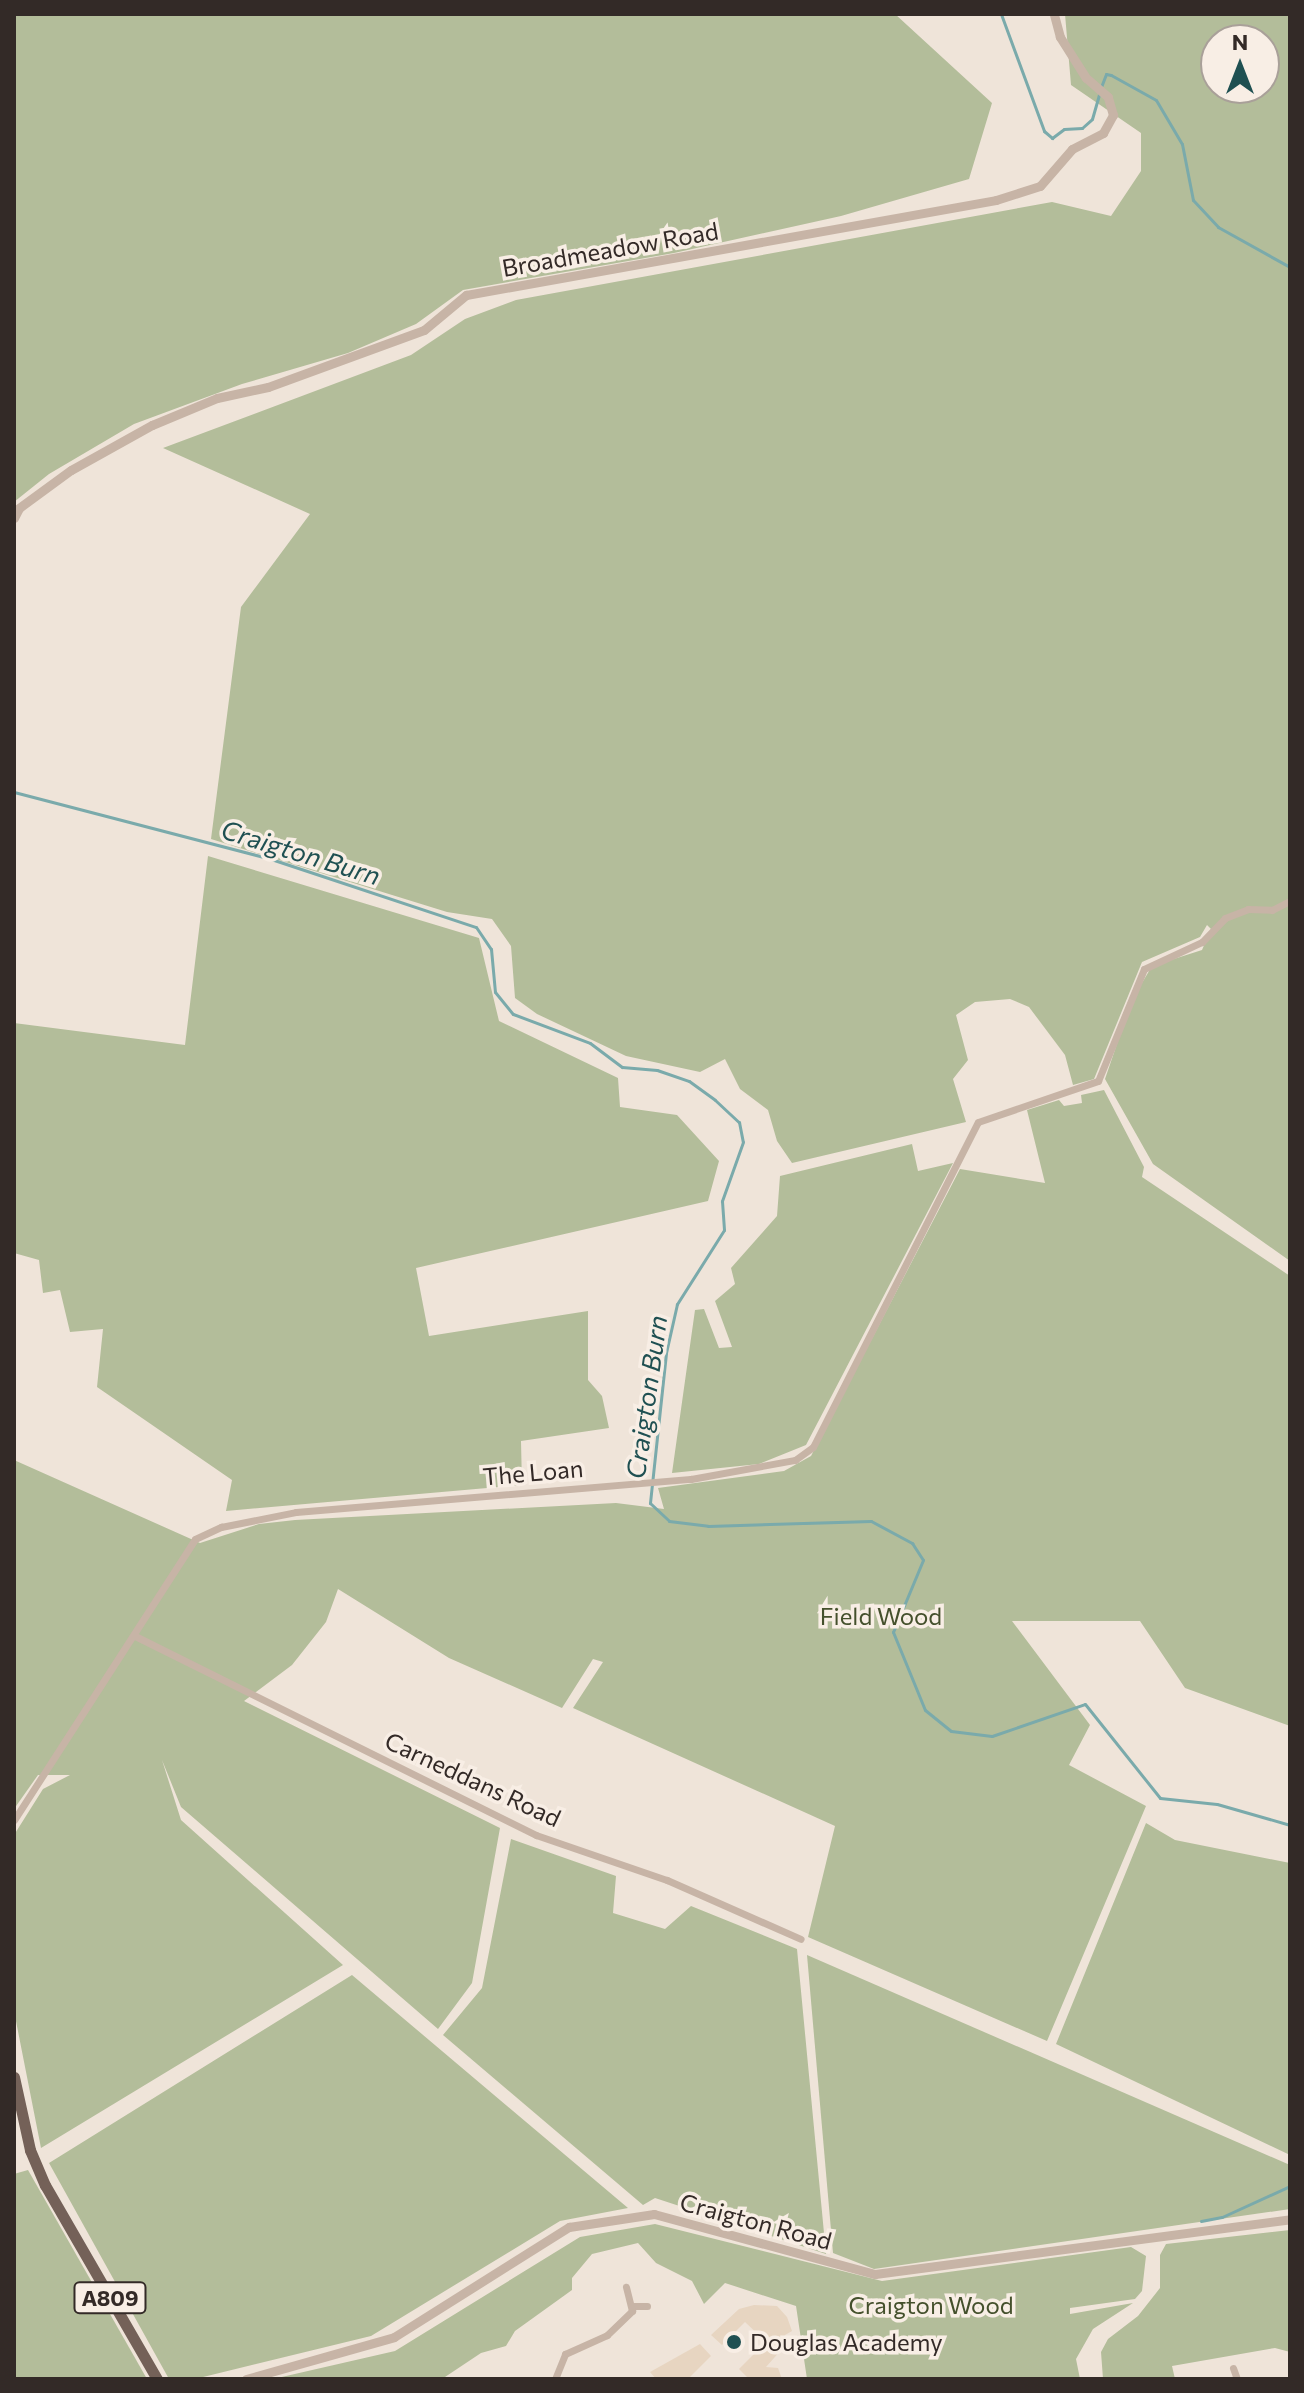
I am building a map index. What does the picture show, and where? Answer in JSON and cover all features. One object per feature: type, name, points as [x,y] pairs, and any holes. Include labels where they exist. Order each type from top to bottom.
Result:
[{"type":"main road","name":"A809","points":[[14,2077],[30,2150],[45,2185],[157,2379]]},
{"type":"street","name":"Broadmeadow Road","points":[[14,518],[19,508],[71,470],[152,425],[217,398],[268,387],[424,330],[466,295],[1020,194],[1048,179],[1072,149],[1103,133],[1113,115],[1108,97],[1090,83],[1060,37],[1054,14]]},
{"type":"street","name":"The Loan","points":[[14,1820],[195,1539],[221,1527],[296,1512],[659,1482],[755,1471],[795,1460],[813,1447],[978,1122],[1098,1081],[1144,969],[1202,942],[1225,918],[1248,909],[1272,910],[1290,901]]},
{"type":"street","name":"Carneddans Road","points":[[135,1636],[536,1835],[667,1880],[801,1939]]},
{"type":"street","name":"Craigton Road","points":[[246,2379],[394,2337],[569,2227],[584,2224],[654,2214],[875,2274],[1290,2219]]},
{"type":"street","points":[[626,2287],[634,2306]]},
{"type":"street","points":[[555,2379],[565,2354],[607,2335],[634,2306],[647,2306]]},
{"type":"street","points":[[1233,2368],[1237,2379]]},
{"type":"green space","points":[[14,14],[895,14],[992,103],[969,179],[841,216],[674,253],[463,290],[416,324],[348,353],[242,384],[134,424],[49,474],[14,502]]},
{"type":"green space","points":[[1065,14],[1290,14],[1290,1261],[1153,1164],[1105,1079],[1132,1000],[1152,966],[1202,950],[1211,929],[1207,925],[1200,937],[1142,962],[1094,1079],[1073,1085],[1065,1055],[1029,1007],[1010,999],[975,1002],[956,1015],[968,1060],[953,1079],[966,1122],[792,1163],[777,1141],[768,1110],[740,1089],[725,1059],[700,1072],[626,1056],[537,1014],[515,998],[511,946],[492,919],[447,912],[211,839],[241,607],[310,514],[163,448],[411,355],[465,319],[516,300],[1052,202],[1111,216],[1141,171],[1141,133],[1071,85]]},
{"type":"green space","points":[[208,856],[479,938],[499,1021],[618,1078],[620,1107],[677,1115],[719,1161],[708,1201],[416,1268],[429,1336],[588,1311],[588,1380],[602,1396],[609,1428],[521,1441],[522,1485],[226,1511],[232,1480],[97,1387],[103,1329],[70,1332],[60,1290],[43,1293],[39,1260],[14,1253],[14,1023],[185,1045]]},
{"type":"green space","name":"Field Wood","points":[[1104,1090],[1144,1167],[1142,1177],[1290,1276],[1290,1726],[1185,1688],[1140,1621],[1012,1621],[1090,1725],[1069,1765],[1146,1806],[1047,2041],[808,1937],[835,1826],[573,1708],[603,1662],[593,1659],[562,1708],[449,1658],[338,1589],[326,1622],[292,1665],[244,1701],[500,1828],[472,1983],[438,2029],[181,1807],[162,1760],[181,1820],[343,1965],[41,2148],[14,2011],[14,1835],[43,1789],[70,1775],[38,1775],[14,1809],[14,1460],[200,1543],[259,1524],[295,1520],[616,1503],[664,1509],[658,1488],[784,1471],[811,1456],[960,1169],[1045,1183],[1027,1110],[1059,1100],[1064,1106],[1082,1103],[1081,1095]]},
{"type":"green space","points":[[912,1144],[918,1171],[953,1163],[806,1445],[759,1464],[672,1473],[695,1310],[704,1309],[719,1348],[732,1347],[715,1301],[735,1284],[731,1268],[777,1216],[780,1176]]},
{"type":"green space","points":[[1146,1823],[1175,1840],[1290,1863],[1290,2155],[1056,2044]]},
{"type":"green space","points":[[511,1839],[616,1876],[613,1913],[665,1929],[691,1906],[797,1949],[826,2254],[655,2198],[643,2205],[443,2035],[482,1988]]},
{"type":"green space","points":[[807,1955],[1290,2165],[1290,2209],[874,2269],[833,2253]]},
{"type":"green space","points":[[352,1975],[628,2208],[560,2221],[371,2336],[195,2379],[169,2379],[49,2163]]},
{"type":"green space","points":[[28,2170],[147,2379],[14,2379],[14,2174]]},
{"type":"green space","name":"Craigton Wood","points":[[655,2224],[882,2281],[1131,2247],[1146,2256],[1142,2291],[1135,2299],[1070,2308],[1070,2314],[1133,2303],[1093,2329],[1076,2359],[1080,2379],[807,2379],[796,2306],[725,2283],[704,2304],[692,2281],[656,2263],[638,2243],[592,2254],[572,2278],[572,2290],[515,2331],[506,2346],[481,2353],[442,2379],[273,2379],[395,2351],[580,2237]]},
{"type":"green space","points":[[1290,2230],[1290,2352],[1275,2348],[1172,2366],[1175,2379],[1103,2379],[1101,2352],[1108,2339],[1138,2316],[1160,2288],[1160,2255],[1166,2244]]},
{"type":"shaded area","points":[[754,2305],[777,2306],[787,2317],[792,2331],[785,2335],[782,2349],[766,2367],[778,2368],[782,2379],[749,2379],[739,2369],[766,2342],[745,2322],[722,2345],[711,2335],[739,2309]]},
{"type":"shaded area","points":[[700,2344],[711,2356],[688,2379],[656,2379],[650,2372]]},
{"type":"waterway","points":[[1001,14],[1044,131],[1052,138],[1064,129],[1082,128],[1092,119],[1099,94]]},
{"type":"waterway","points":[[1101,87],[1106,74],[1111,75],[1156,100],[1182,144],[1193,200],[1218,227],[1290,267]]},
{"type":"waterway","name":"Craigton Burn","points":[[14,792],[271,859],[476,927],[491,949],[495,992],[513,1014],[590,1043],[622,1067],[657,1070],[689,1081],[715,1100],[739,1122],[743,1142],[722,1201],[724,1230],[677,1304],[666,1353],[650,1503],[669,1521],[708,1526],[871,1521],[912,1543],[923,1560],[893,1632],[925,1710],[951,1731],[992,1736],[1085,1704],[1160,1798],[1217,1804],[1290,1825]]},
{"type":"waterway","points":[[1201,2221],[1222,2217],[1290,2186]]},
{"type":"place","name":"Douglas Academy","points":[[734,2342]]}]
